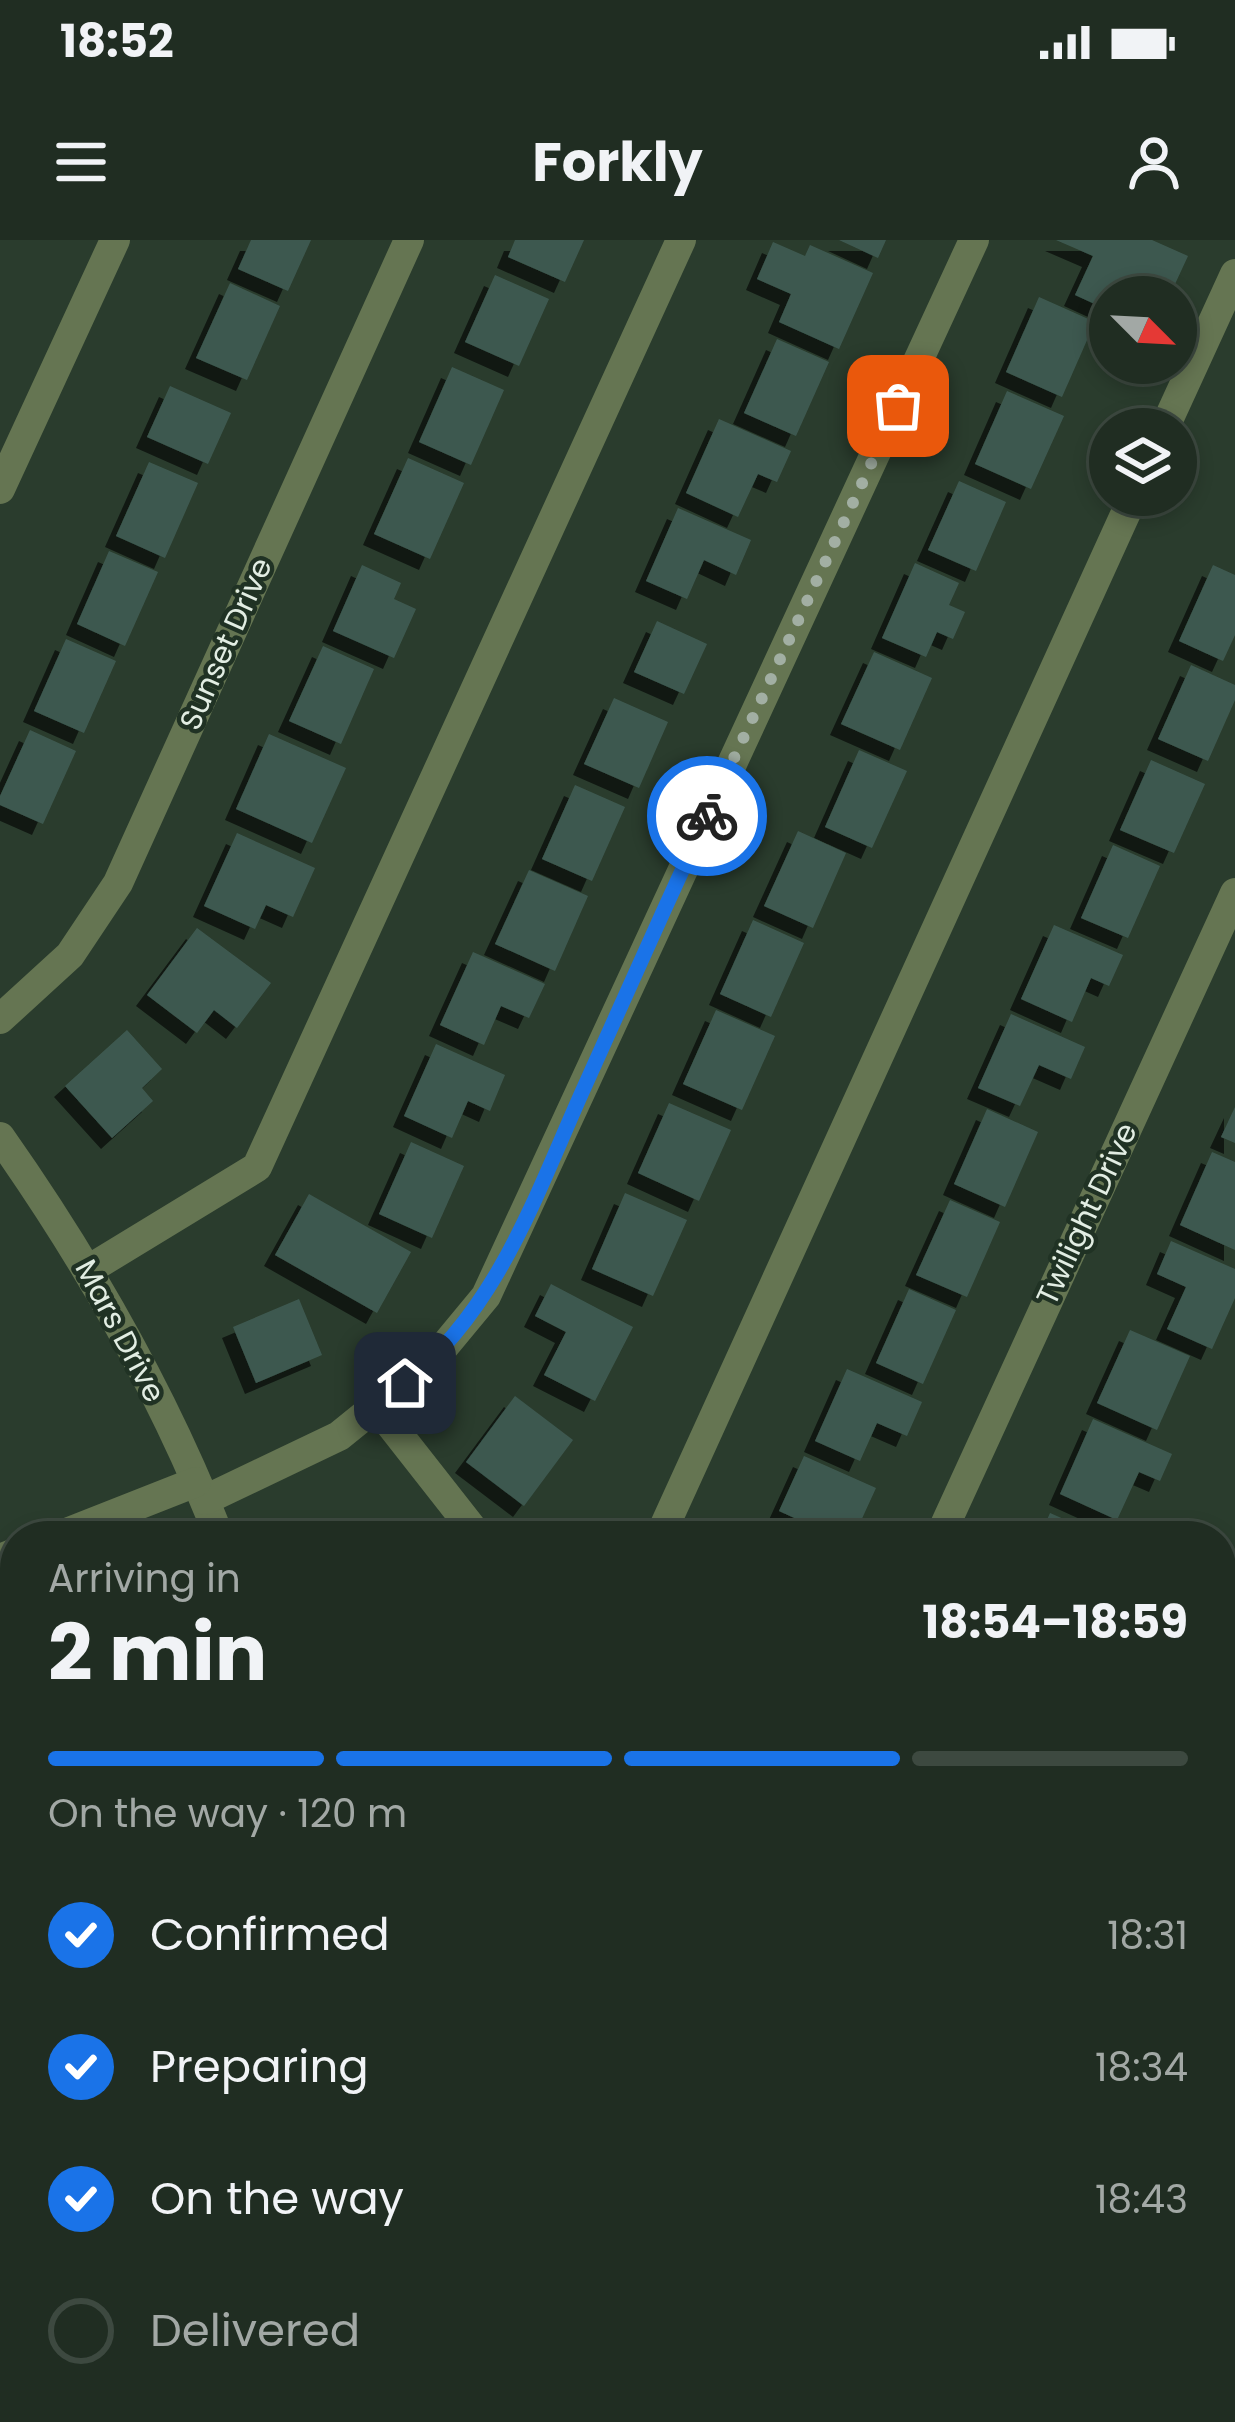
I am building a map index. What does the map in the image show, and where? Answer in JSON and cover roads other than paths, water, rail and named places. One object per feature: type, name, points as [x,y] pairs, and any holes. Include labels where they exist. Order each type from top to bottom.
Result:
[{"type":"street","points":[[0,489],[115,240]]},
{"type":"street","name":"Sunset Drive","points":[[0,1019],[70,955],[118,883],[410,240]]},
{"type":"street","points":[[88,1270],[257,1167],[681,240]]},
{"type":"street","points":[[106,1521],[200,1491],[339,1436],[433,1360],[486,1296],[974,240]]},
{"type":"street","points":[[1174,408],[1235,274]]},
{"type":"street","points":[[667,1521],[1124,516]]},
{"type":"street","name":"Twilight Drive","points":[[947,1521],[1235,893]]},
{"type":"street","name":"Mars Drive","points":[[0,1137],[123,1326],[212,1521]]},
{"type":"street","points":[[376,1406],[466,1521]]}]
